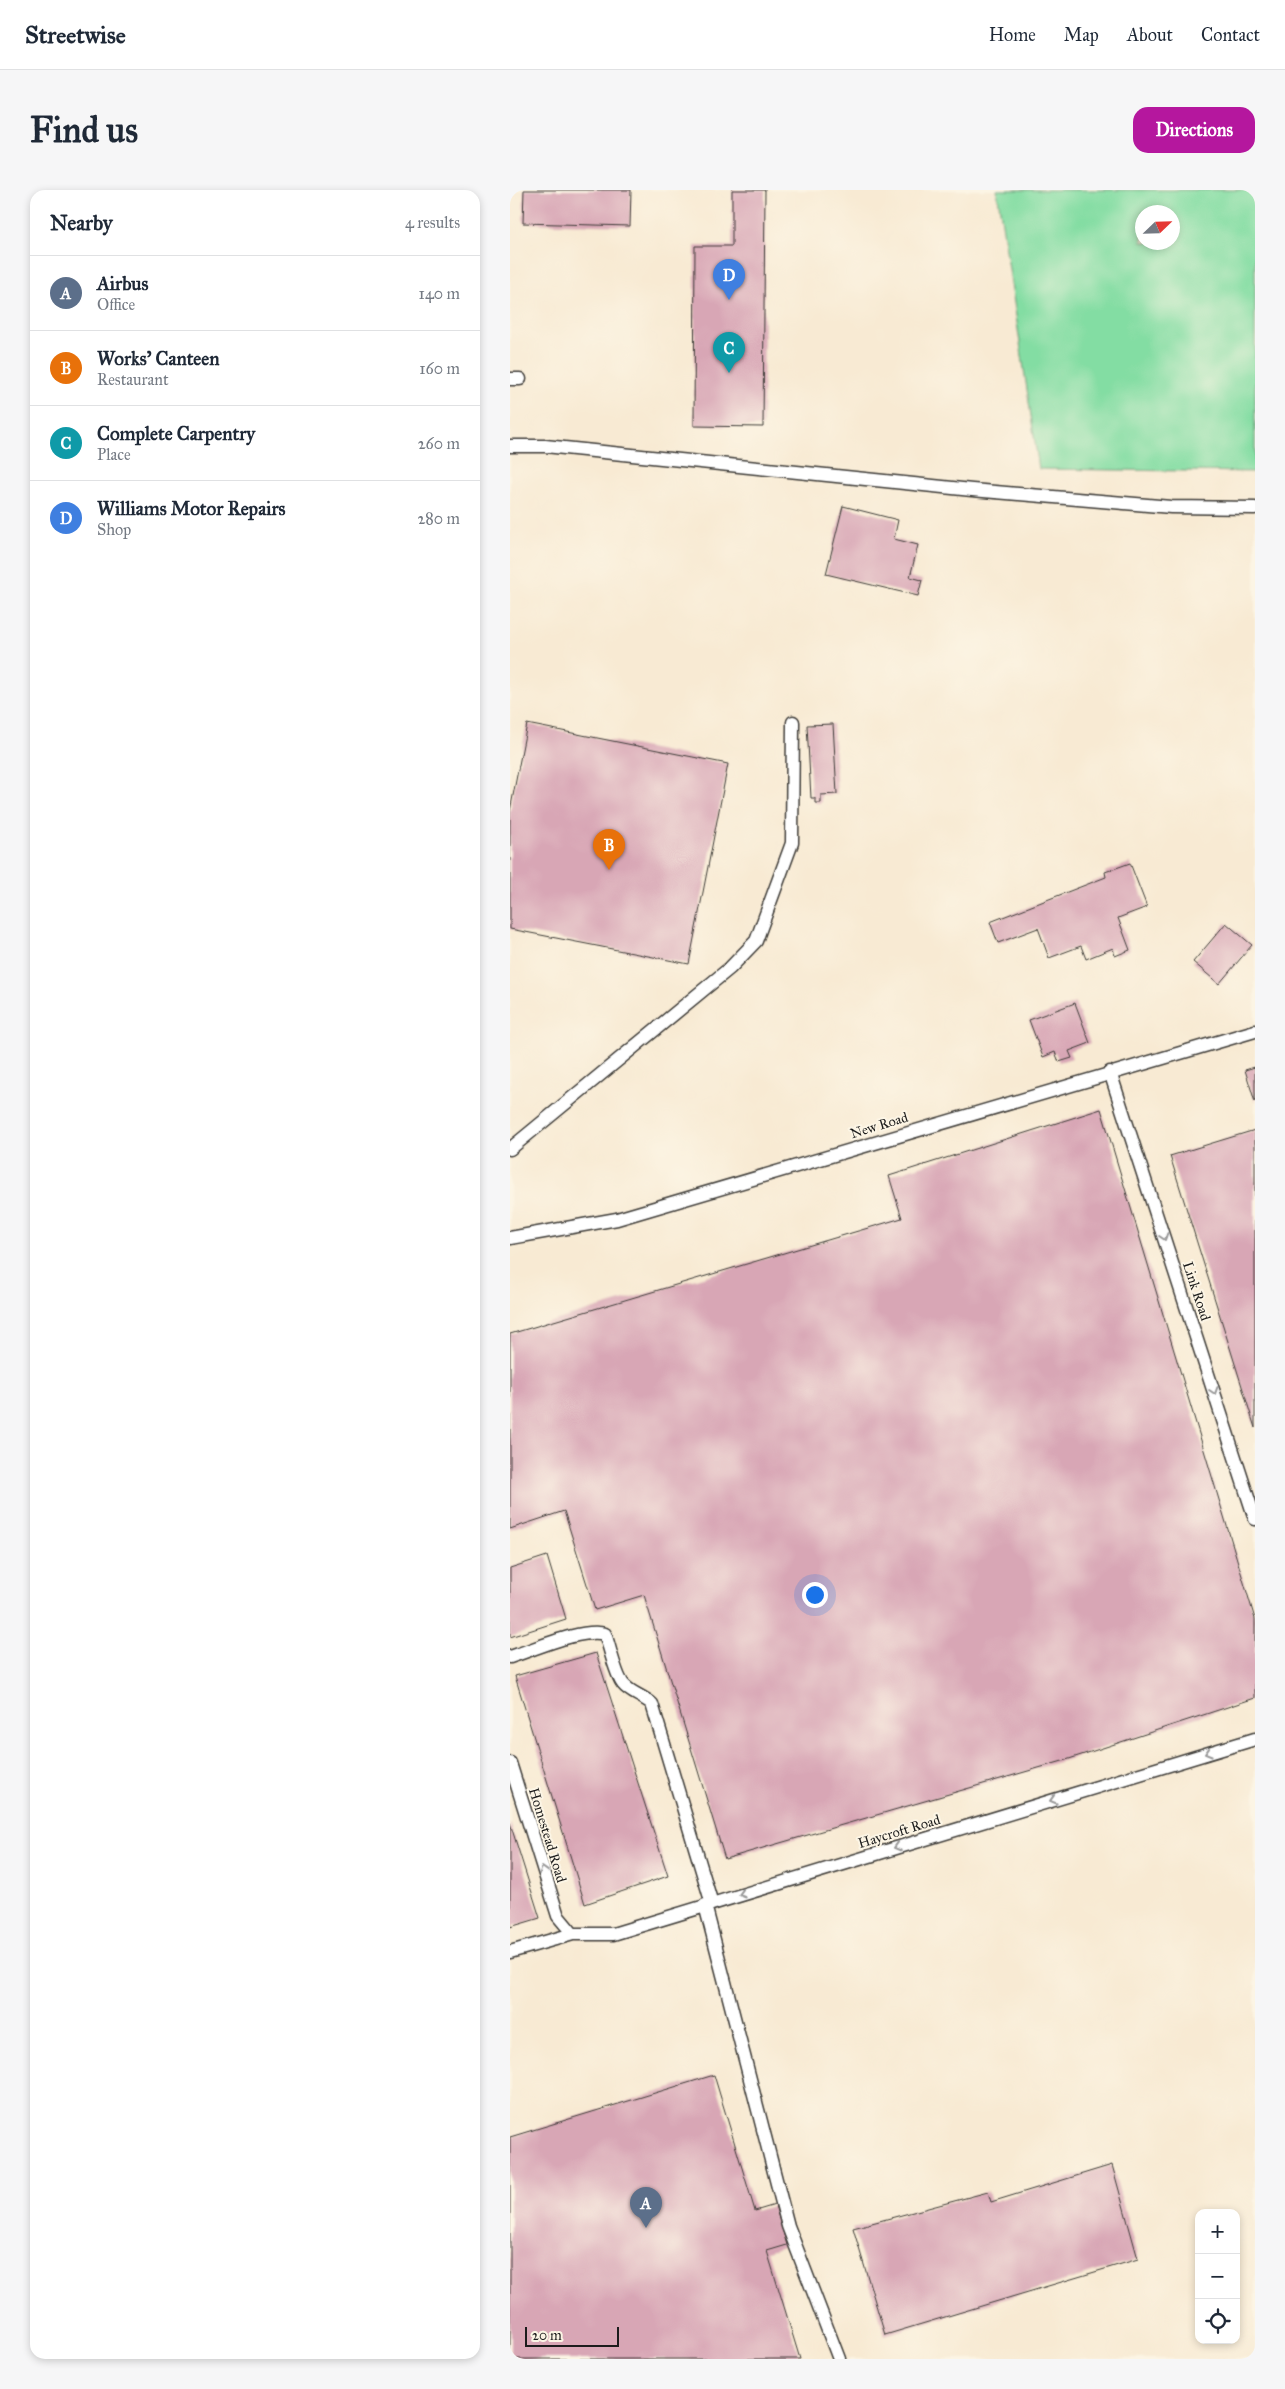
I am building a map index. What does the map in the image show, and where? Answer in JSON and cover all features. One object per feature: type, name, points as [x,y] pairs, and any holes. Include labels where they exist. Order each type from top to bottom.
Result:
[{"type":"lane","points":[[510,446],[545,446],[972,490],[1171,507],[1255,508]]},
{"type":"lane","points":[[510,1149],[730,968],[756,941],[792,843],[792,722]]},
{"type":"lane","name":"New Road","points":[[510,1238],[617,1219],[1110,1072],[1255,1031]]},
{"type":"lane","name":"Link Road","points":[[1110,1072],[1255,1519]]},
{"type":"lane","points":[[510,1657],[584,1633],[599,1632],[605,1634],[622,1683],[632,1692],[642,1695],[652,1704],[709,1904],[788,2226],[839,2359]]},
{"type":"lane","name":"Haycroft Road","points":[[510,1952],[573,1934],[613,1934],[1255,1738]]},
{"type":"lane","name":"Homestead Road","points":[[510,1763],[558,1916],[573,1934]]},
{"type":"green space","points":[[997,190],[1255,190],[1255,472],[1039,469]]},
{"type":"building","points":[[524,190],[631,190],[630,226],[523,223]]},
{"type":"building","points":[[732,190],[765,190],[763,427],[694,426],[695,246],[732,246]]},
{"type":"building","points":[[843,506],[898,520],[894,539],[918,545],[910,577],[922,580],[918,596],[826,574]]},
{"type":"building","points":[[527,724],[728,764],[689,964],[510,929],[510,811]]},
{"type":"building","points":[[833,724],[837,794],[821,795],[821,803],[815,803],[815,798],[811,798],[807,725]]},
{"type":"building","points":[[1130,863],[1147,907],[1118,918],[1130,950],[1115,956],[1113,948],[1086,959],[1081,946],[1049,958],[1038,928],[998,943],[990,922],[1106,877],[1105,872]]},
{"type":"building","points":[[1226,923],[1252,945],[1219,984],[1193,962]]},
{"type":"building","points":[[1075,1003],[1090,1043],[1069,1051],[1072,1058],[1059,1062],[1055,1052],[1043,1057],[1029,1020]]},
{"type":"building","points":[[1255,1067],[1255,1102],[1245,1070]]},
{"type":"building","points":[[1101,1109],[1255,1619],[1255,1698],[1066,1760],[725,1859],[644,1595],[595,1610],[564,1511],[510,1529],[510,1334],[902,1218],[889,1176]]},
{"type":"building","points":[[1255,1130],[1255,1428],[1170,1156]]},
{"type":"building","points":[[547,1556],[566,1619],[510,1637],[510,1568]]},
{"type":"building","points":[[596,1653],[668,1876],[585,1904],[515,1676]]},
{"type":"building","points":[[510,1823],[540,1918],[510,1927]]},
{"type":"building","points":[[714,2075],[755,2211],[775,2205],[787,2245],[767,2251],[800,2359],[510,2359],[510,2137]]},
{"type":"building","points":[[1112,2165],[1138,2259],[885,2335],[853,2228],[988,2192],[991,2202]]},
{"type":"place","name":"Williams Motor Repairs","points":[[729,300]]},
{"type":"place","name":"Complete Carpentry","points":[[729,373]]},
{"type":"place","name":"Works' Canteen","points":[[609,870]]},
{"type":"place","name":"Airbus","points":[[646,2228]]}]
